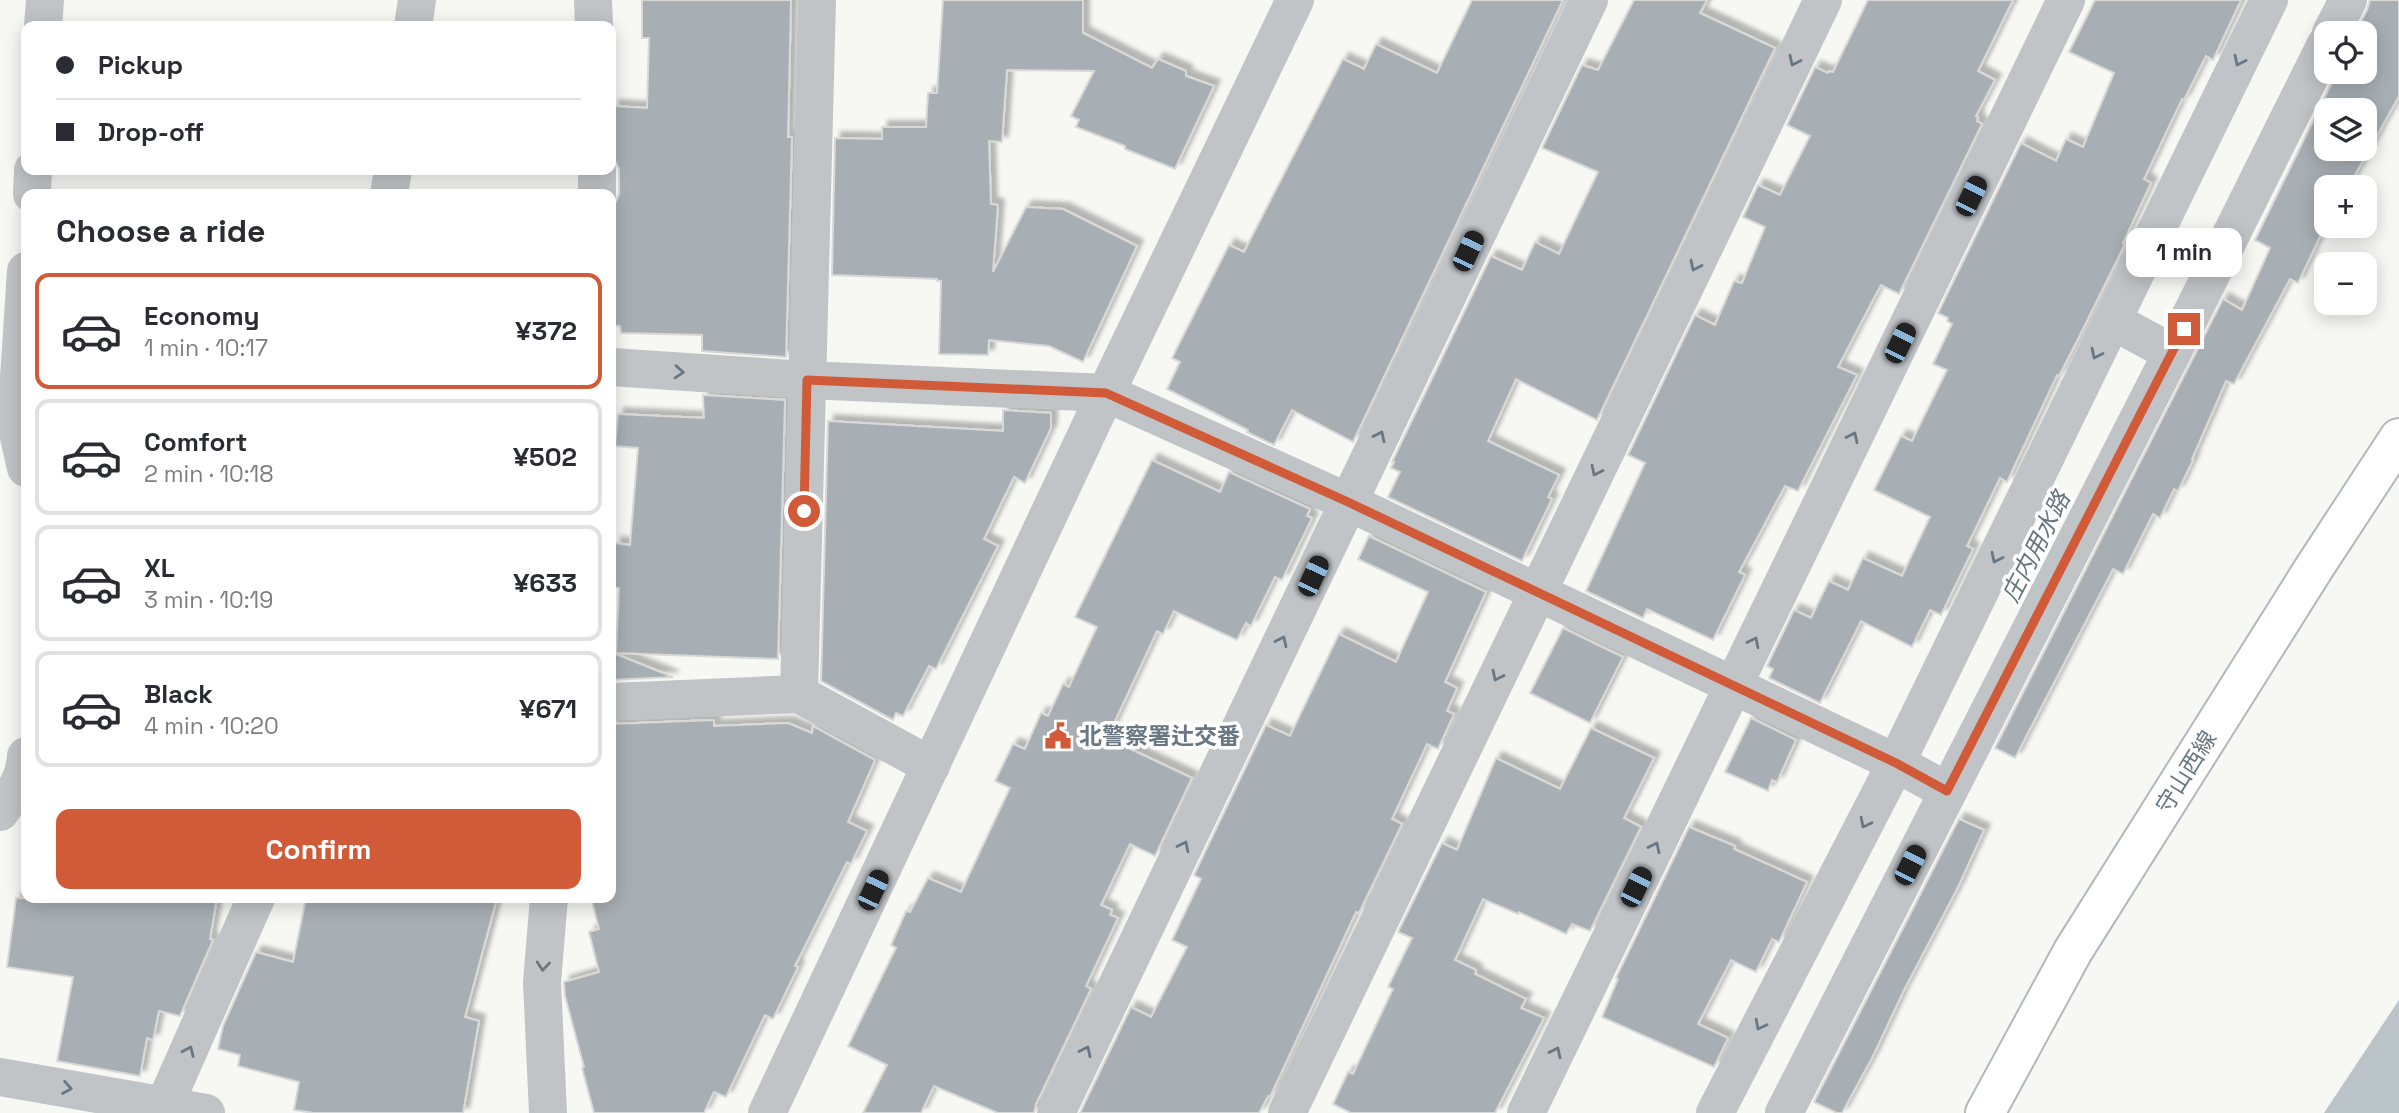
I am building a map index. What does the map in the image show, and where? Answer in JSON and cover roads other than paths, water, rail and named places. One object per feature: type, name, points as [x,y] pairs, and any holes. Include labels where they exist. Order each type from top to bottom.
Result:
[{"type":"main road","name":"守山西線","points":[[1985,1113],[2073,951],[2399,438]]},
{"type":"street","points":[[43,21],[45,0]]},
{"type":"street","points":[[414,21],[417,0]]},
{"type":"street","points":[[593,0],[594,21]]},
{"type":"street","points":[[799,694],[817,0]]},
{"type":"street","points":[[768,1113],[1106,393],[1295,0]]},
{"type":"street","points":[[1056,1113],[1589,0]]},
{"type":"street","points":[[1287,1113],[1823,0]]},
{"type":"street","points":[[1526,1113],[2066,0]]},
{"type":"street","points":[[1715,1113],[1896,763],[2269,0]]},
{"type":"street","points":[[2337,21],[2348,0]]},
{"type":"street","points":[[1784,1113],[2314,68]]},
{"type":"street","points":[[2113,321],[2172,352]]},
{"type":"street","points":[[21,336],[15,413],[21,443]]},
{"type":"street","points":[[616,367],[807,380],[1106,393],[1348,502],[1896,763],[1947,791]]},
{"type":"street","points":[[616,702],[799,694],[931,766]]},
{"type":"street","points":[[0,812],[21,782]]},
{"type":"street","points":[[163,1109],[254,903]]},
{"type":"street","points":[[548,1113],[542,982],[549,903]]},
{"type":"street","points":[[0,1077],[163,1109],[206,1113]]},
{"type":"place","name":"北警察署辻交番","points":[[1058,736]]},
{"type":"water label","name":"庄内用水路","points":[[2036,547]]}]
